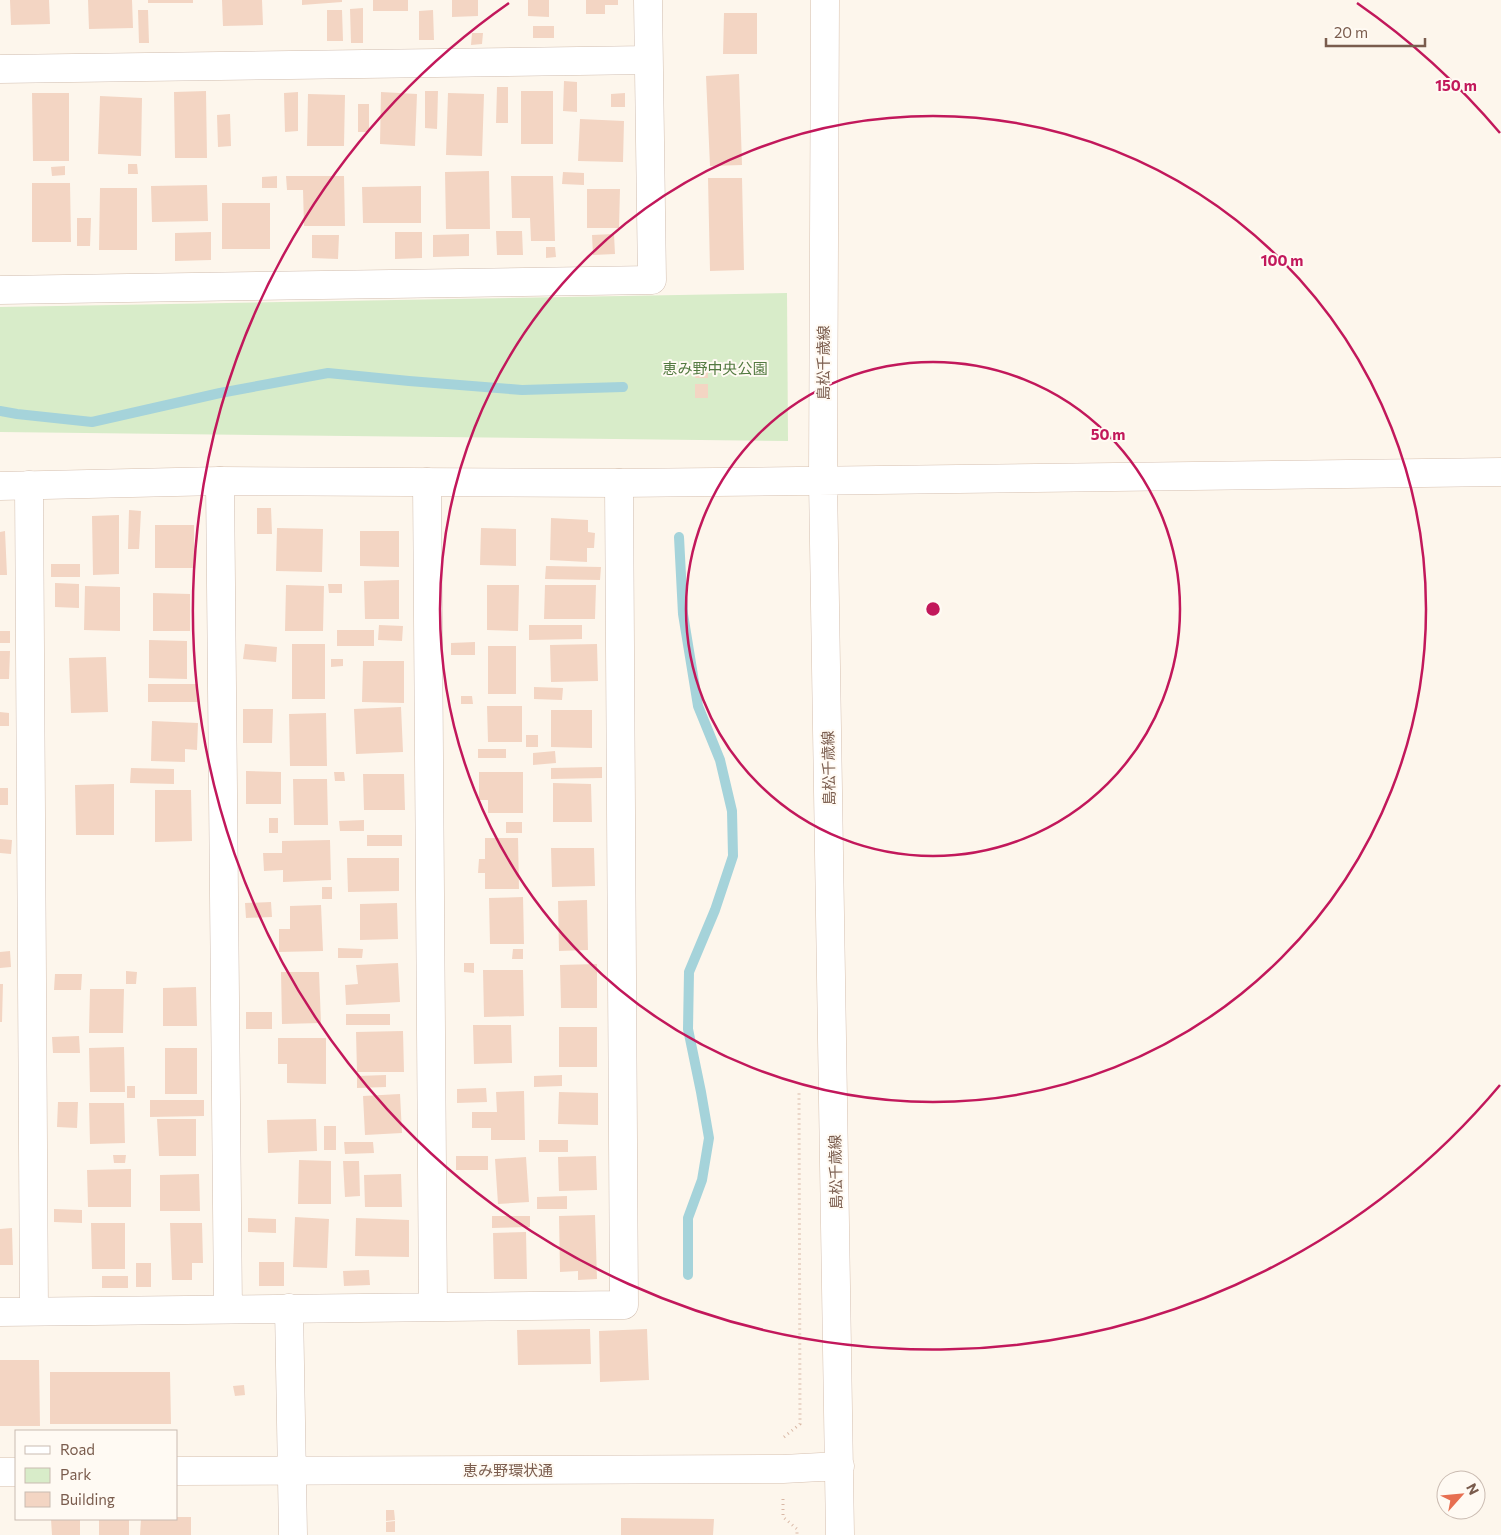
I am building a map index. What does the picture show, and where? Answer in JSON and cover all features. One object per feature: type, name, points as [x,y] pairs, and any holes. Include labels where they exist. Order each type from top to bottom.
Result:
[{"type":"street","points":[[0,290],[652,280],[648,0]]},
{"type":"street","name":"島松千歳線","points":[[825,0],[823,480],[840,1535]]},
{"type":"street","points":[[0,69],[648,60]]},
{"type":"street","points":[[0,486],[220,481],[619,483],[1501,472]]},
{"type":"street","points":[[220,481],[228,1309]]},
{"type":"street","points":[[427,482],[433,1307]]},
{"type":"street","points":[[0,1312],[624,1305],[619,483]]},
{"type":"street","points":[[29,485],[34,1311]]},
{"type":"street","points":[[289,1308],[293,1535]]},
{"type":"street","name":"恵み野環状通","points":[[178,1471],[783,1469],[840,1466]]},
{"type":"street","points":[[0,1472],[15,1472]]},
{"type":"green space","name":"恵み野中央公園","points":[[787,293],[788,441],[0,432],[0,307]]},
{"type":"building","points":[[10,0],[49,0],[50,24],[11,25]]},
{"type":"building","points":[[88,0],[132,0],[133,28],[89,29]]},
{"type":"building","points":[[148,0],[193,0],[193,3],[148,3]]},
{"type":"building","points":[[222,0],[262,0],[263,25],[223,26]]},
{"type":"building","points":[[302,0],[342,0],[342,2],[302,5]]},
{"type":"building","points":[[373,0],[408,0],[408,11],[373,11]]},
{"type":"building","points":[[452,0],[478,0],[478,16],[452,17]]},
{"type":"building","points":[[528,0],[549,0],[549,17],[528,16]]},
{"type":"building","points":[[586,0],[618,0],[618,5],[605,5],[605,14],[586,14]]},
{"type":"building","points":[[363,8],[363,43],[351,43],[350,9]]},
{"type":"building","points":[[138,10],[148,10],[149,43],[139,43]]},
{"type":"building","points":[[327,10],[342,10],[343,41],[327,41]]},
{"type":"building","points":[[433,10],[434,40],[419,40],[419,11]]},
{"type":"building","points":[[724,13],[757,13],[757,54],[723,54]]},
{"type":"building","points":[[533,26],[554,26],[554,38],[533,38]]},
{"type":"building","points":[[472,33],[483,33],[482,44],[471,45]]},
{"type":"building","points":[[739,74],[742,165],[710,166],[706,76]]},
{"type":"building","points":[[564,81],[577,82],[577,112],[563,111]]},
{"type":"building","points":[[497,87],[508,87],[508,123],[496,123]]},
{"type":"building","points":[[206,91],[207,158],[175,158],[174,92]]},
{"type":"building","points":[[425,91],[438,91],[437,129],[425,128]]},
{"type":"building","points":[[521,91],[553,91],[553,144],[521,144]]},
{"type":"building","points":[[298,92],[298,131],[285,132],[284,93]]},
{"type":"building","points":[[381,92],[417,94],[415,146],[380,144]]},
{"type":"building","points":[[32,93],[69,93],[69,161],[33,161]]},
{"type":"building","points":[[448,93],[484,94],[482,156],[446,155]]},
{"type":"building","points":[[625,93],[625,107],[611,107],[611,94]]},
{"type":"building","points":[[308,94],[345,95],[344,146],[307,146]]},
{"type":"building","points":[[100,96],[142,98],[141,156],[98,154]]},
{"type":"building","points":[[358,104],[369,104],[369,132],[358,132]]},
{"type":"building","points":[[230,114],[231,146],[218,147],[217,115]]},
{"type":"building","points":[[580,119],[624,121],[623,162],[578,161]]},
{"type":"building","points":[[128,164],[137,164],[138,174],[128,174]]},
{"type":"building","points":[[65,166],[65,175],[52,176],[51,167]]},
{"type":"building","points":[[489,171],[490,229],[446,229],[445,172]]},
{"type":"building","points":[[563,172],[584,173],[584,185],[562,184]]},
{"type":"building","points":[[277,176],[277,188],[262,188],[262,177]]},
{"type":"building","points":[[286,176],[344,176],[345,226],[304,226],[303,190],[287,190]]},
{"type":"building","points":[[511,176],[553,176],[555,241],[531,241],[530,218],[512,218]]},
{"type":"building","points":[[708,178],[742,178],[744,270],[710,271]]},
{"type":"building","points":[[32,183],[70,183],[71,242],[32,242]]},
{"type":"building","points":[[207,185],[208,221],[152,222],[151,186]]},
{"type":"building","points":[[421,186],[421,223],[363,223],[362,187]]},
{"type":"building","points":[[100,188],[137,188],[137,250],[99,250]]},
{"type":"building","points":[[587,189],[620,189],[619,228],[587,228]]},
{"type":"building","points":[[222,203],[270,203],[270,249],[222,249]]},
{"type":"building","points":[[77,218],[91,218],[90,246],[77,246]]},
{"type":"building","points":[[496,231],[522,231],[523,255],[497,255]]},
{"type":"building","points":[[211,232],[211,260],[175,261],[175,233]]},
{"type":"building","points":[[395,232],[422,232],[422,258],[395,259]]},
{"type":"building","points":[[469,234],[469,256],[433,257],[433,235]]},
{"type":"building","points":[[614,234],[615,254],[593,255],[592,235]]},
{"type":"building","points":[[312,235],[339,235],[338,259],[312,258]]},
{"type":"building","points":[[546,247],[555,247],[556,257],[546,258]]},
{"type":"building","points":[[695,364],[708,364],[708,378],[695,378]]},
{"type":"building","points":[[695,384],[708,384],[708,398],[695,398]]},
{"type":"building","points":[[257,508],[271,508],[272,534],[257,534]]},
{"type":"building","points":[[129,510],[141,511],[139,549],[128,549]]},
{"type":"building","points":[[119,515],[119,574],[93,575],[92,516]]},
{"type":"building","points":[[551,518],[588,520],[588,532],[595,533],[594,548],[587,548],[587,562],[550,560]]},
{"type":"building","points":[[155,525],[194,525],[194,568],[155,568]]},
{"type":"building","points":[[277,528],[323,529],[322,572],[276,571]]},
{"type":"building","points":[[481,528],[516,529],[516,566],[480,565]]},
{"type":"building","points":[[5,531],[7,575],[0,575],[0,532]]},
{"type":"building","points":[[360,531],[399,531],[399,567],[360,566]]},
{"type":"building","points":[[51,564],[80,564],[80,577],[51,577]]},
{"type":"building","points":[[546,566],[601,567],[600,580],[545,579]]},
{"type":"building","points":[[399,580],[399,619],[365,619],[364,581]]},
{"type":"building","points":[[55,583],[79,584],[79,608],[55,607]]},
{"type":"building","points":[[328,584],[342,584],[342,593],[329,593]]},
{"type":"building","points":[[286,585],[324,586],[323,631],[285,631]]},
{"type":"building","points":[[487,585],[519,585],[518,631],[487,630]]},
{"type":"building","points":[[545,585],[596,585],[595,619],[544,619]]},
{"type":"building","points":[[85,586],[120,587],[120,631],[84,630]]},
{"type":"building","points":[[153,593],[190,594],[190,631],[153,631]]},
{"type":"building","points":[[379,625],[403,626],[402,641],[378,640]]},
{"type":"building","points":[[529,625],[582,625],[582,639],[529,640]]},
{"type":"building","points":[[337,630],[374,630],[374,646],[337,646]]},
{"type":"building","points":[[0,631],[10,631],[10,643],[0,643]]},
{"type":"building","points":[[149,640],[187,641],[187,679],[149,678]]},
{"type":"building","points":[[475,642],[475,655],[451,655],[451,643]]},
{"type":"building","points":[[245,644],[277,647],[276,662],[243,659]]},
{"type":"building","points":[[292,644],[325,644],[325,699],[292,699]]},
{"type":"building","points":[[597,644],[598,681],[551,682],[550,645]]},
{"type":"building","points":[[488,646],[516,646],[516,694],[488,694]]},
{"type":"building","points":[[0,651],[10,651],[9,679],[0,679]]},
{"type":"building","points":[[106,657],[108,712],[71,713],[69,658]]},
{"type":"building","points":[[331,659],[343,659],[343,666],[331,667]]},
{"type":"building","points":[[363,661],[404,661],[404,703],[362,702]]},
{"type":"building","points":[[148,684],[198,684],[198,702],[148,702]]},
{"type":"building","points":[[534,687],[563,688],[562,700],[534,699]]},
{"type":"building","points":[[461,696],[472,696],[473,704],[461,704]]},
{"type":"building","points":[[487,706],[522,706],[522,742],[488,742]]},
{"type":"building","points":[[401,707],[403,752],[356,754],[354,709]]},
{"type":"building","points":[[243,709],[273,709],[272,743],[243,743]]},
{"type":"building","points":[[551,710],[592,710],[592,748],[551,747]]},
{"type":"building","points":[[0,712],[9,713],[9,726],[0,726]]},
{"type":"building","points":[[326,713],[327,766],[290,766],[289,714]]},
{"type":"building","points":[[152,721],[198,723],[197,750],[185,749],[185,762],[151,761]]},
{"type":"building","points":[[526,735],[538,735],[538,747],[526,747]]},
{"type":"building","points":[[478,749],[506,749],[506,758],[478,758]]},
{"type":"building","points":[[555,751],[556,763],[533,765],[533,753]]},
{"type":"building","points":[[602,767],[602,778],[551,779],[551,768]]},
{"type":"building","points":[[131,768],[174,769],[174,784],[130,783]]},
{"type":"building","points":[[246,771],[281,772],[281,804],[246,804]]},
{"type":"building","points":[[334,772],[344,772],[345,781],[335,781]]},
{"type":"building","points":[[479,772],[523,772],[523,813],[488,813],[488,800],[479,800]]},
{"type":"building","points":[[363,774],[404,774],[405,810],[364,810]]},
{"type":"building","points":[[293,779],[327,779],[328,825],[294,825]]},
{"type":"building","points":[[553,783],[591,784],[592,822],[553,822]]},
{"type":"building","points":[[114,784],[114,835],[76,835],[75,785]]},
{"type":"building","points":[[0,788],[8,788],[8,805],[0,805]]},
{"type":"building","points":[[155,790],[191,790],[192,841],[155,842]]},
{"type":"building","points":[[269,818],[278,818],[278,833],[269,833]]},
{"type":"building","points":[[364,820],[364,831],[340,831],[339,821]]},
{"type":"building","points":[[506,822],[522,822],[522,833],[506,833]]},
{"type":"building","points":[[367,835],[402,835],[402,846],[367,846]]},
{"type":"building","points":[[485,838],[518,838],[519,889],[485,889],[485,873],[478,873],[479,859],[485,859]]},
{"type":"building","points":[[0,839],[12,840],[11,854],[0,853]]},
{"type":"building","points":[[330,840],[331,880],[283,882],[283,870],[264,871],[263,853],[282,853],[282,841]]},
{"type":"building","points":[[551,848],[594,848],[595,886],[552,887]]},
{"type":"building","points":[[347,858],[399,858],[399,891],[348,892]]},
{"type":"building","points":[[322,887],[332,887],[332,899],[322,899]]},
{"type":"building","points":[[523,897],[524,944],[490,944],[489,898]]},
{"type":"building","points":[[587,900],[588,950],[559,951],[558,901]]},
{"type":"building","points":[[271,902],[272,917],[246,918],[245,903]]},
{"type":"building","points":[[397,903],[398,939],[360,940],[360,904]]},
{"type":"building","points":[[321,905],[323,951],[279,952],[279,929],[290,929],[290,906]]},
{"type":"building","points":[[338,948],[363,949],[362,958],[338,958]]},
{"type":"building","points":[[513,949],[523,949],[523,959],[512,959]]},
{"type":"building","points":[[10,951],[11,967],[0,968],[0,952]]},
{"type":"building","points":[[398,963],[400,1002],[346,1005],[345,985],[358,984],[356,965]]},
{"type":"building","points":[[464,963],[474,963],[474,973],[464,972]]},
{"type":"building","points":[[597,964],[597,1008],[561,1008],[560,965]]},
{"type":"building","points":[[483,970],[523,970],[524,1016],[484,1017]]},
{"type":"building","points":[[126,971],[137,972],[136,984],[126,984]]},
{"type":"building","points":[[281,972],[319,972],[321,1023],[282,1024]]},
{"type":"building","points":[[55,974],[82,974],[81,990],[54,990]]},
{"type":"building","points":[[0,984],[3,984],[2,1022],[0,1022]]},
{"type":"building","points":[[196,987],[197,1026],[163,1026],[163,988]]},
{"type":"building","points":[[90,989],[124,989],[123,1033],[89,1033]]},
{"type":"building","points":[[246,1012],[272,1012],[272,1029],[246,1029]]},
{"type":"building","points":[[346,1014],[390,1014],[390,1025],[346,1025]]},
{"type":"building","points":[[473,1025],[511,1025],[512,1063],[474,1064]]},
{"type":"building","points":[[559,1027],[597,1027],[597,1067],[559,1067]]},
{"type":"building","points":[[403,1031],[404,1072],[357,1072],[356,1032]]},
{"type":"building","points":[[79,1036],[80,1053],[53,1053],[52,1037]]},
{"type":"building","points":[[278,1038],[326,1038],[326,1084],[287,1083],[287,1064],[278,1064]]},
{"type":"building","points":[[124,1047],[125,1092],[90,1092],[89,1048]]},
{"type":"building","points":[[165,1048],[197,1048],[197,1094],[165,1094]]},
{"type":"building","points":[[386,1075],[386,1087],[357,1088],[357,1076]]},
{"type":"building","points":[[562,1075],[562,1086],[534,1087],[534,1076]]},
{"type":"building","points":[[127,1086],[135,1086],[135,1098],[127,1098]]},
{"type":"building","points":[[486,1088],[487,1102],[457,1103],[457,1089]]},
{"type":"building","points":[[524,1091],[525,1140],[491,1140],[491,1128],[472,1128],[472,1112],[497,1112],[496,1092]]},
{"type":"building","points":[[559,1092],[598,1093],[598,1125],[558,1124]]},
{"type":"building","points":[[400,1094],[402,1133],[365,1135],[363,1096]]},
{"type":"building","points":[[150,1100],[204,1100],[204,1116],[150,1117]]},
{"type":"building","points":[[58,1102],[78,1102],[77,1128],[57,1127]]},
{"type":"building","points":[[89,1103],[124,1103],[125,1143],[90,1144]]},
{"type":"building","points":[[157,1119],[196,1119],[196,1156],[159,1156]]},
{"type":"building","points":[[316,1119],[317,1151],[268,1153],[267,1120]]},
{"type":"building","points":[[324,1126],[336,1126],[336,1150],[324,1150]]},
{"type":"building","points":[[539,1140],[568,1140],[568,1152],[539,1152]]},
{"type":"building","points":[[344,1142],[373,1142],[374,1153],[345,1154]]},
{"type":"building","points":[[113,1155],[126,1155],[125,1163],[114,1163]]},
{"type":"building","points":[[456,1156],[488,1156],[488,1170],[456,1170]]},
{"type":"building","points":[[596,1156],[597,1190],[559,1191],[558,1157]]},
{"type":"building","points":[[526,1157],[529,1202],[498,1204],[495,1159]]},
{"type":"building","points":[[299,1160],[331,1161],[331,1204],[298,1204]]},
{"type":"building","points":[[343,1161],[359,1161],[360,1196],[345,1197]]},
{"type":"building","points":[[131,1169],[131,1207],[88,1207],[87,1170]]},
{"type":"building","points":[[199,1174],[200,1211],[160,1211],[160,1175]]},
{"type":"building","points":[[401,1174],[402,1207],[365,1207],[364,1175]]},
{"type":"building","points":[[567,1196],[567,1209],[537,1209],[537,1197]]},
{"type":"building","points":[[54,1209],[82,1210],[82,1223],[54,1222]]},
{"type":"building","points":[[595,1215],[597,1279],[578,1280],[578,1271],[560,1272],[559,1216]]},
{"type":"building","points":[[492,1216],[530,1216],[530,1227],[492,1228]]},
{"type":"building","points":[[295,1217],[329,1219],[327,1268],[293,1267]]},
{"type":"building","points":[[248,1218],[276,1219],[276,1233],[248,1232]]},
{"type":"building","points":[[356,1218],[409,1220],[409,1257],[355,1256]]},
{"type":"building","points":[[91,1223],[125,1223],[125,1269],[92,1269]]},
{"type":"building","points":[[170,1223],[202,1223],[203,1263],[192,1263],[192,1280],[172,1280]]},
{"type":"building","points":[[12,1228],[13,1265],[0,1265],[0,1229]]},
{"type":"building","points":[[526,1232],[527,1279],[494,1279],[493,1233]]},
{"type":"building","points":[[259,1262],[284,1262],[284,1286],[259,1286]]},
{"type":"building","points":[[136,1263],[151,1263],[151,1287],[136,1287]]},
{"type":"building","points":[[369,1270],[370,1285],[344,1286],[343,1271]]},
{"type":"building","points":[[102,1276],[128,1276],[128,1288],[102,1288]]},
{"type":"building","points":[[590,1329],[591,1364],[518,1365],[517,1330]]},
{"type":"building","points":[[647,1329],[649,1380],[600,1382],[599,1331]]},
{"type":"building","points":[[0,1360],[39,1360],[40,1426],[0,1426]]},
{"type":"building","points":[[50,1372],[170,1372],[171,1424],[50,1424]]},
{"type":"building","points":[[244,1385],[245,1395],[235,1396],[233,1386]]},
{"type":"building","points":[[386,1510],[394,1510],[395,1520],[386,1521]]},
{"type":"building","points":[[178,1517],[191,1517],[191,1535],[140,1535],[141,1520],[178,1520]]},
{"type":"building","points":[[621,1518],[714,1519],[713,1535],[621,1535]]},
{"type":"building","points":[[51,1520],[80,1520],[80,1535],[52,1535]]},
{"type":"building","points":[[99,1520],[129,1520],[129,1535],[99,1535]]},
{"type":"building","points":[[395,1521],[395,1532],[386,1532],[386,1522]]},
{"type":"waterway","points":[[0,411],[92,422],[220,393],[328,373],[522,390],[623,387]]},
{"type":"waterway","points":[[679,537],[683,614],[698,706],[720,760],[732,811],[733,856],[715,910],[689,972],[688,1029],[709,1138],[702,1180],[688,1218],[688,1275]]}]
